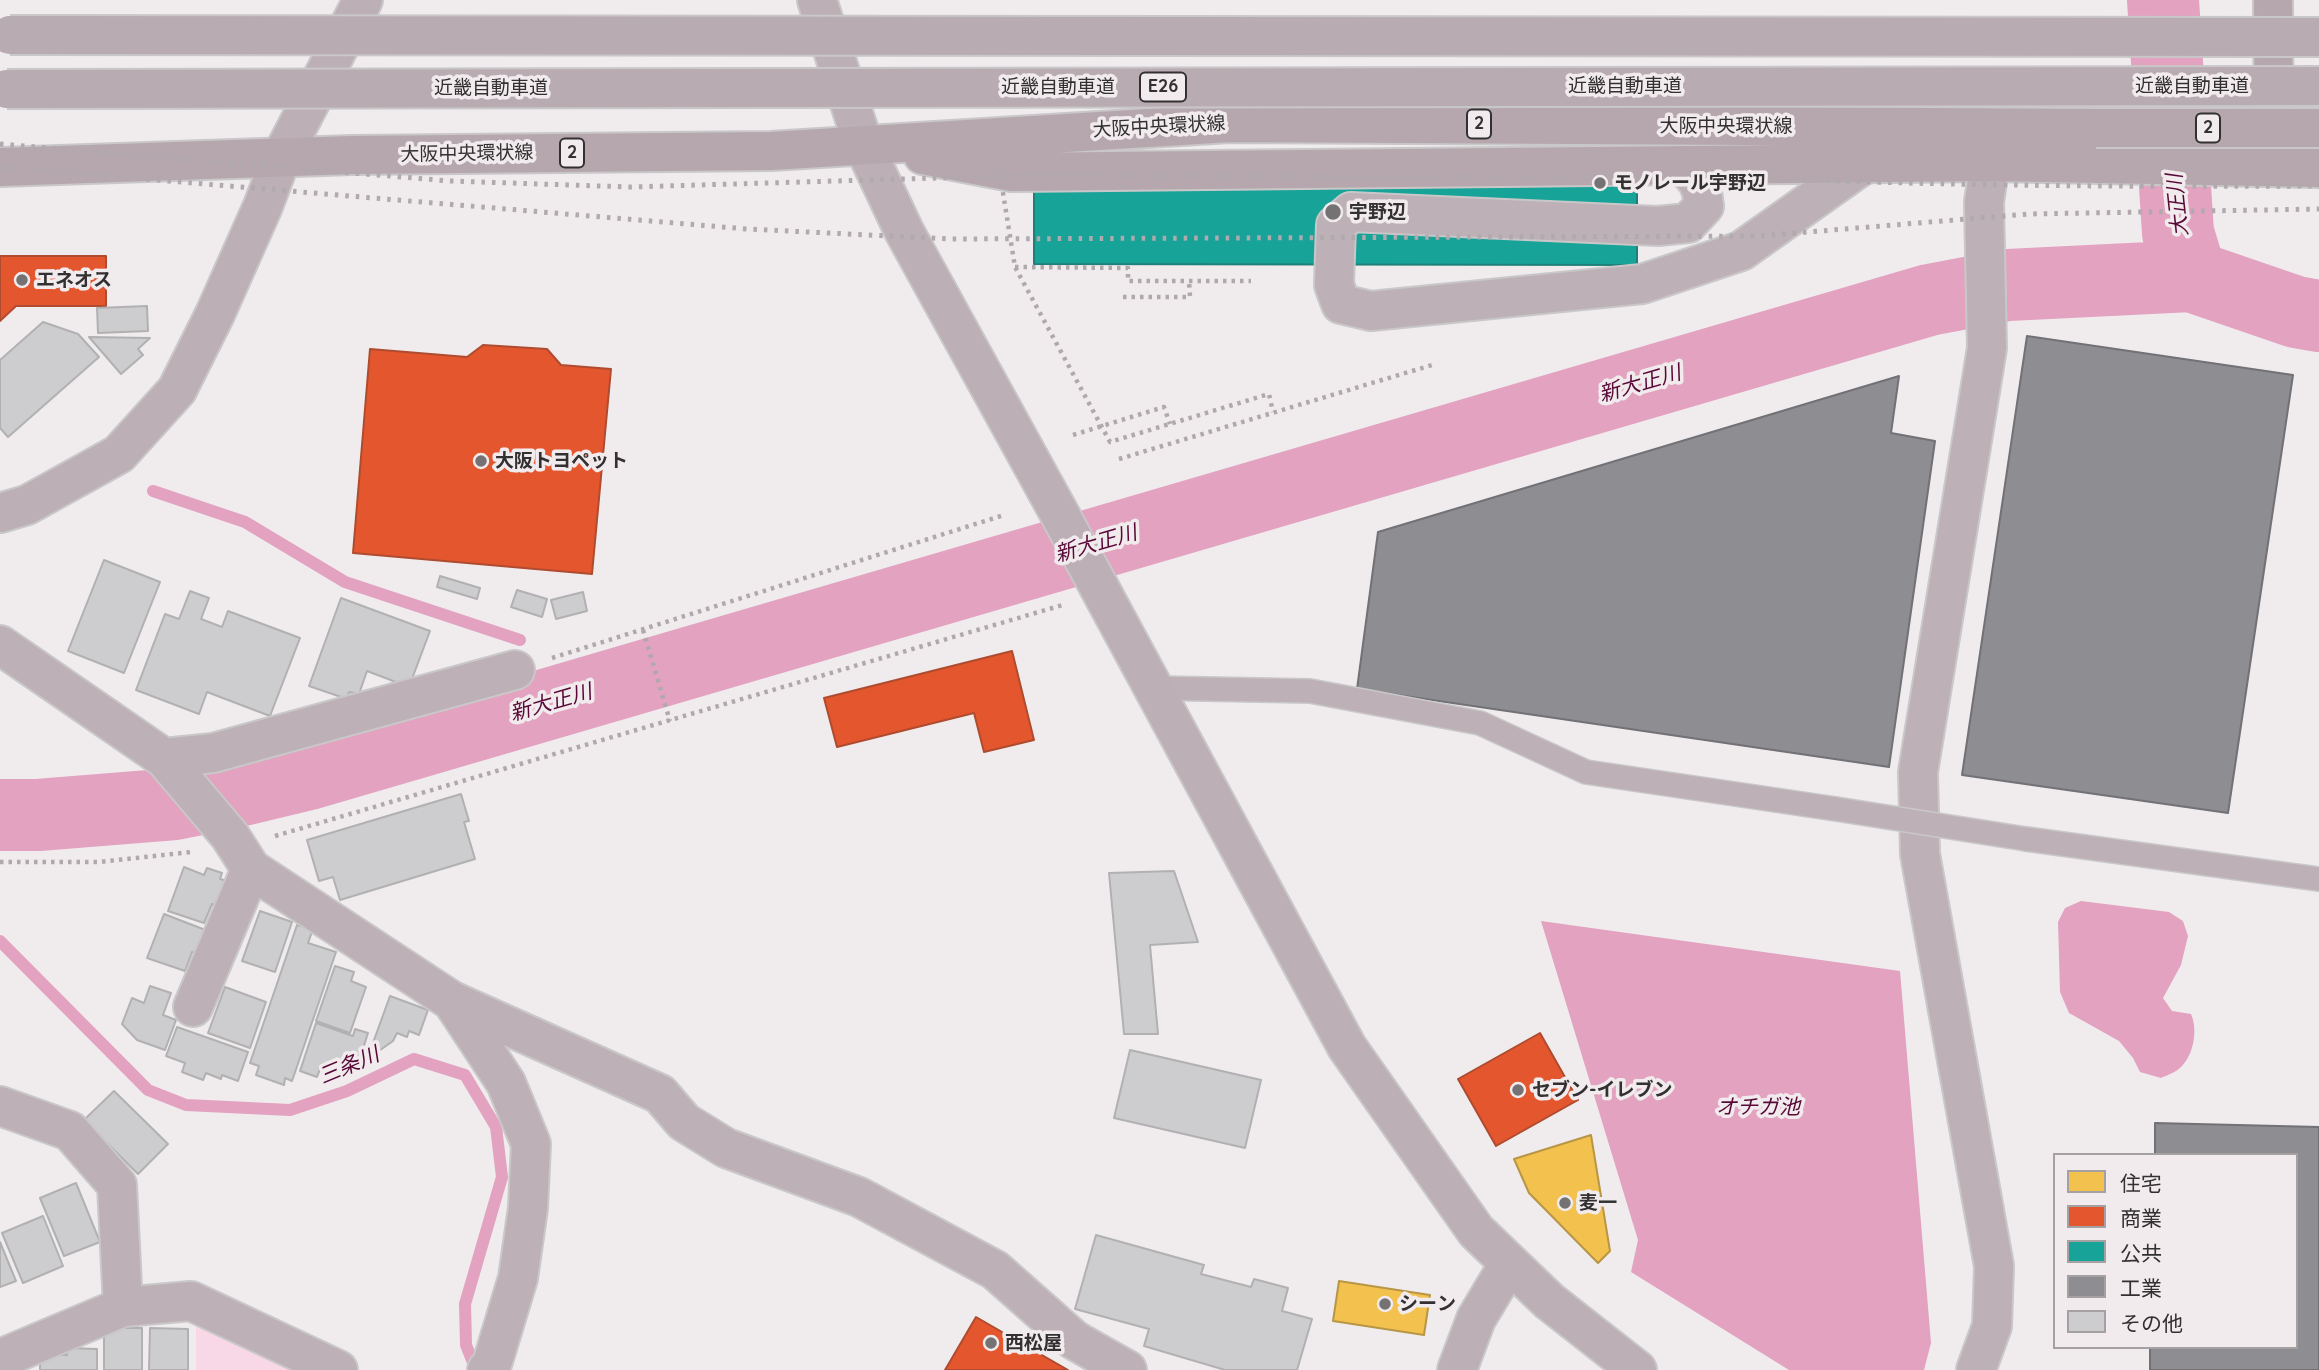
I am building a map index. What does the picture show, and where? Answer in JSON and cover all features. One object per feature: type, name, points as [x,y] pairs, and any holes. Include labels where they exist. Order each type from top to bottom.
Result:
[{"type":"highway","points":[[10,35],[2319,37]]},
{"type":"highway","name":"近畿自動車道","points":[[7,89],[2319,86]]},
{"type":"main road","points":[[2273,0],[2274,168]]},
{"type":"main road","name":"大阪中央環状線","points":[[0,167],[352,155],[771,151],[1230,123],[2098,146],[2319,128]]},
{"type":"main road","points":[[863,144],[1012,172],[1990,162],[2098,146],[2210,166],[2319,168]]},
{"type":"street","points":[[0,513],[27,505],[119,454],[177,390],[220,302],[281,158],[362,0]]},
{"type":"street","points":[[817,0],[863,144],[904,231],[1347,1047],[1476,1231],[1549,1301],[1637,1370]]},
{"type":"street","points":[[1976,1370],[1992,1326],[1994,1266],[1920,854],[1918,772],[1987,348],[1984,202],[1990,162]]},
{"type":"street","points":[[1681,165],[1694,174],[1702,187],[1704,206],[1688,223],[1658,226],[1351,212],[1336,225],[1334,285],[1342,304],[1371,311],[1642,284],[1741,251],[1865,163]]},
{"type":"street","points":[[0,645],[164,758],[239,851],[452,1001],[660,1094],[684,1122],[726,1149],[859,1197],[995,1270],[1074,1340],[1127,1370]]},
{"type":"street","points":[[164,758],[213,753],[514,670]]},
{"type":"street","points":[[192,1007],[239,851]]},
{"type":"street","points":[[452,1001],[506,1083],[531,1144],[528,1208],[518,1278],[489,1367]]},
{"type":"street","points":[[0,1106],[70,1131],[117,1185],[123,1307]]},
{"type":"street","points":[[1457,1370],[1476,1319],[1509,1264]]},
{"type":"street","points":[[0,1359],[123,1307],[191,1301],[336,1370]]},
{"type":"lane","points":[[1153,688],[1310,691],[1480,723],[1586,772],[2026,839],[2319,879]]},
{"type":"path","points":[[992,121],[1015,267],[1110,442],[1269,394],[1273,412]]},
{"type":"path","points":[[1015,267],[1128,266],[1128,281],[1251,281]]},
{"type":"path","points":[[1123,297],[1190,297],[1189,281]]},
{"type":"path","points":[[1119,458],[1432,365]]},
{"type":"path","points":[[1073,435],[1164,407],[1170,424]]},
{"type":"path","points":[[514,670],[1004,515]]},
{"type":"path","points":[[0,862],[99,862],[239,851],[1099,588]]},
{"type":"path","points":[[643,630],[670,720]]},
{"type":"shaded area","points":[[196,1326],[292,1370],[196,1370]]},
{"type":"water","points":[[2081,901],[2169,912],[2183,921],[2188,936],[2181,965],[2163,998],[2172,1011],[2191,1014],[2194,1034],[2189,1055],[2174,1072],[2161,1078],[2140,1072],[2119,1041],[2069,1013],[2060,992],[2058,922],[2065,908]]},
{"type":"water","name":"オチガ池","points":[[1541,921],[1900,971],[1931,1343],[1924,1370],[1789,1370],[1631,1272],[1638,1240]]},
{"type":"building: 住宅","points":[[1591,1135],[1610,1251],[1598,1263],[1529,1193],[1514,1159]]},
{"type":"building: 住宅","points":[[1339,1281],[1430,1295],[1424,1335],[1333,1321]]},
{"type":"building: 商業","points":[[0,256],[106,256],[106,306],[16,306],[0,321]]},
{"type":"building: 商業","name":"大阪トヨペット","points":[[483,345],[547,349],[561,365],[611,369],[592,574],[353,553],[370,349],[467,357]]},
{"type":"building: 商業","points":[[1012,651],[1034,740],[984,752],[974,713],[837,747],[824,698]]},
{"type":"building: 商業","name":"セブン-イレブン","points":[[1540,1033],[1578,1100],[1496,1146],[1458,1079]]},
{"type":"building: 商業","name":"西松屋","points":[[976,1317],[1068,1370],[945,1370]]},
{"type":"building: 公共","points":[[1034,165],[1637,166],[1637,265],[1034,264]]},
{"type":"building: 工業","points":[[2027,336],[2293,375],[2228,813],[1962,775]]},
{"type":"building: 工業","points":[[1899,376],[1891,433],[1935,441],[1889,767],[1357,689],[1378,532]]},
{"type":"building: 工業","points":[[2155,1123],[2319,1127],[2319,1370],[2150,1370],[2150,1349],[2298,1349],[2298,1153],[2155,1153]]},
{"type":"building: その他","points":[[147,306],[148,331],[98,333],[97,308]]},
{"type":"building: その他","points":[[43,322],[78,334],[99,357],[8,437],[0,428],[0,360]]},
{"type":"building: その他","points":[[89,337],[150,338],[138,349],[143,355],[121,374]]},
{"type":"building: その他","points":[[104,560],[160,582],[124,673],[68,651]]},
{"type":"building: その他","points":[[440,576],[480,588],[477,599],[437,587]]},
{"type":"building: その他","points":[[517,590],[547,599],[542,617],[511,607]]},
{"type":"building: その他","points":[[190,591],[209,598],[201,619],[222,627],[228,611],[300,638],[270,716],[207,692],[199,714],[136,690],[165,614],[179,619]]},
{"type":"building: その他","points":[[583,592],[587,611],[556,619],[551,600]]},
{"type":"building: その他","points":[[341,598],[430,631],[409,687],[367,671],[359,694],[349,692],[347,699],[309,686]]},
{"type":"building: その他","points":[[461,794],[469,821],[464,822],[475,859],[340,900],[333,877],[319,881],[307,840]]},
{"type":"building: その他","points":[[184,867],[204,875],[207,868],[222,873],[220,879],[228,881],[219,906],[212,904],[204,923],[168,911]]},
{"type":"building: その他","points":[[1174,871],[1198,942],[1150,945],[1158,1034],[1124,1034],[1109,873]]},
{"type":"building: その他","points":[[260,911],[292,922],[275,972],[242,961]]},
{"type":"building: その他","points":[[164,914],[208,931],[199,955],[192,952],[185,971],[147,958]]},
{"type":"building: その他","points":[[297,925],[313,929],[308,943],[336,952],[292,1081],[285,1078],[284,1085],[256,1075],[259,1066],[250,1063]]},
{"type":"building: その他","points":[[335,966],[354,972],[351,981],[366,987],[350,1033],[316,1021]]},
{"type":"building: その他","points":[[150,986],[171,993],[163,1015],[176,1020],[165,1050],[137,1040],[122,1024],[132,998],[144,1003]]},
{"type":"building: その他","points":[[225,987],[266,1002],[250,1048],[208,1033]]},
{"type":"building: その他","points":[[390,996],[428,1010],[419,1035],[409,1031],[407,1037],[397,1033],[393,1041],[376,1053],[370,1051]]},
{"type":"building: その他","points":[[316,1023],[353,1036],[355,1029],[368,1033],[360,1058],[355,1056],[351,1068],[340,1064],[338,1070],[322,1064],[317,1077],[300,1071]]},
{"type":"building: その他","points":[[177,1027],[248,1052],[238,1081],[222,1075],[221,1079],[206,1073],[203,1080],[182,1072],[185,1063],[166,1056]]},
{"type":"building: その他","points":[[1130,1050],[1261,1080],[1245,1148],[1114,1118]]},
{"type":"building: その他","points":[[114,1091],[168,1144],[138,1174],[84,1120]]},
{"type":"building: その他","points":[[76,1183],[100,1242],[64,1256],[40,1198]]},
{"type":"building: その他","points":[[43,1216],[63,1266],[23,1283],[2,1233]]},
{"type":"building: その他","points":[[1096,1235],[1204,1265],[1201,1274],[1251,1287],[1254,1279],[1288,1288],[1282,1311],[1312,1319],[1297,1370],[1225,1370],[1144,1346],[1149,1329],[1075,1309]]},
{"type":"building: その他","points":[[0,1242],[16,1281],[0,1287]]},
{"type":"building: その他","points":[[104,1328],[142,1328],[142,1370],[104,1370]]},
{"type":"building: その他","points":[[150,1328],[188,1329],[188,1370],[149,1370]]},
{"type":"building: その他","points":[[67,1348],[97,1349],[97,1370],[40,1370],[40,1355],[67,1355]]},
{"type":"waterway","name":"大正川","points":[[2163,0],[2178,233],[2191,276]]},
{"type":"waterway","name":"新大正川","points":[[0,815],[38,815],[175,804],[309,774],[1929,300],[2008,285],[2191,276],[2296,312],[2319,316]]},
{"type":"waterway","points":[[153,491],[245,522],[345,582],[520,640]]},
{"type":"waterway","points":[[584,663],[624,682]]},
{"type":"waterway","name":"三条川","points":[[0,941],[148,1090],[186,1105],[290,1110],[347,1091],[414,1059],[465,1075],[496,1127],[502,1177],[465,1304],[466,1345],[476,1370]]},
{"type":"railway","points":[[0,144],[450,181],[630,187],[1041,175],[1757,178],[2038,185],[2319,186]]},
{"type":"railway","points":[[0,167],[747,229],[950,239],[1759,236],[2028,214],[2319,209]]},
{"type":"place","name":"モノレール宇野辺","points":[[1600,183]]},
{"type":"place","name":"宇野辺","points":[[1333,212]]},
{"type":"place","name":"エネオス","points":[[22,280]]},
{"type":"place","name":"大阪トヨペット","points":[[481,461]]},
{"type":"place","name":"セブン-イレブン","points":[[1518,1090]]},
{"type":"place","name":"麦一","points":[[1565,1203]]},
{"type":"place","name":"シーン","points":[[1385,1304]]},
{"type":"place","name":"西松屋","points":[[991,1343]]}]
